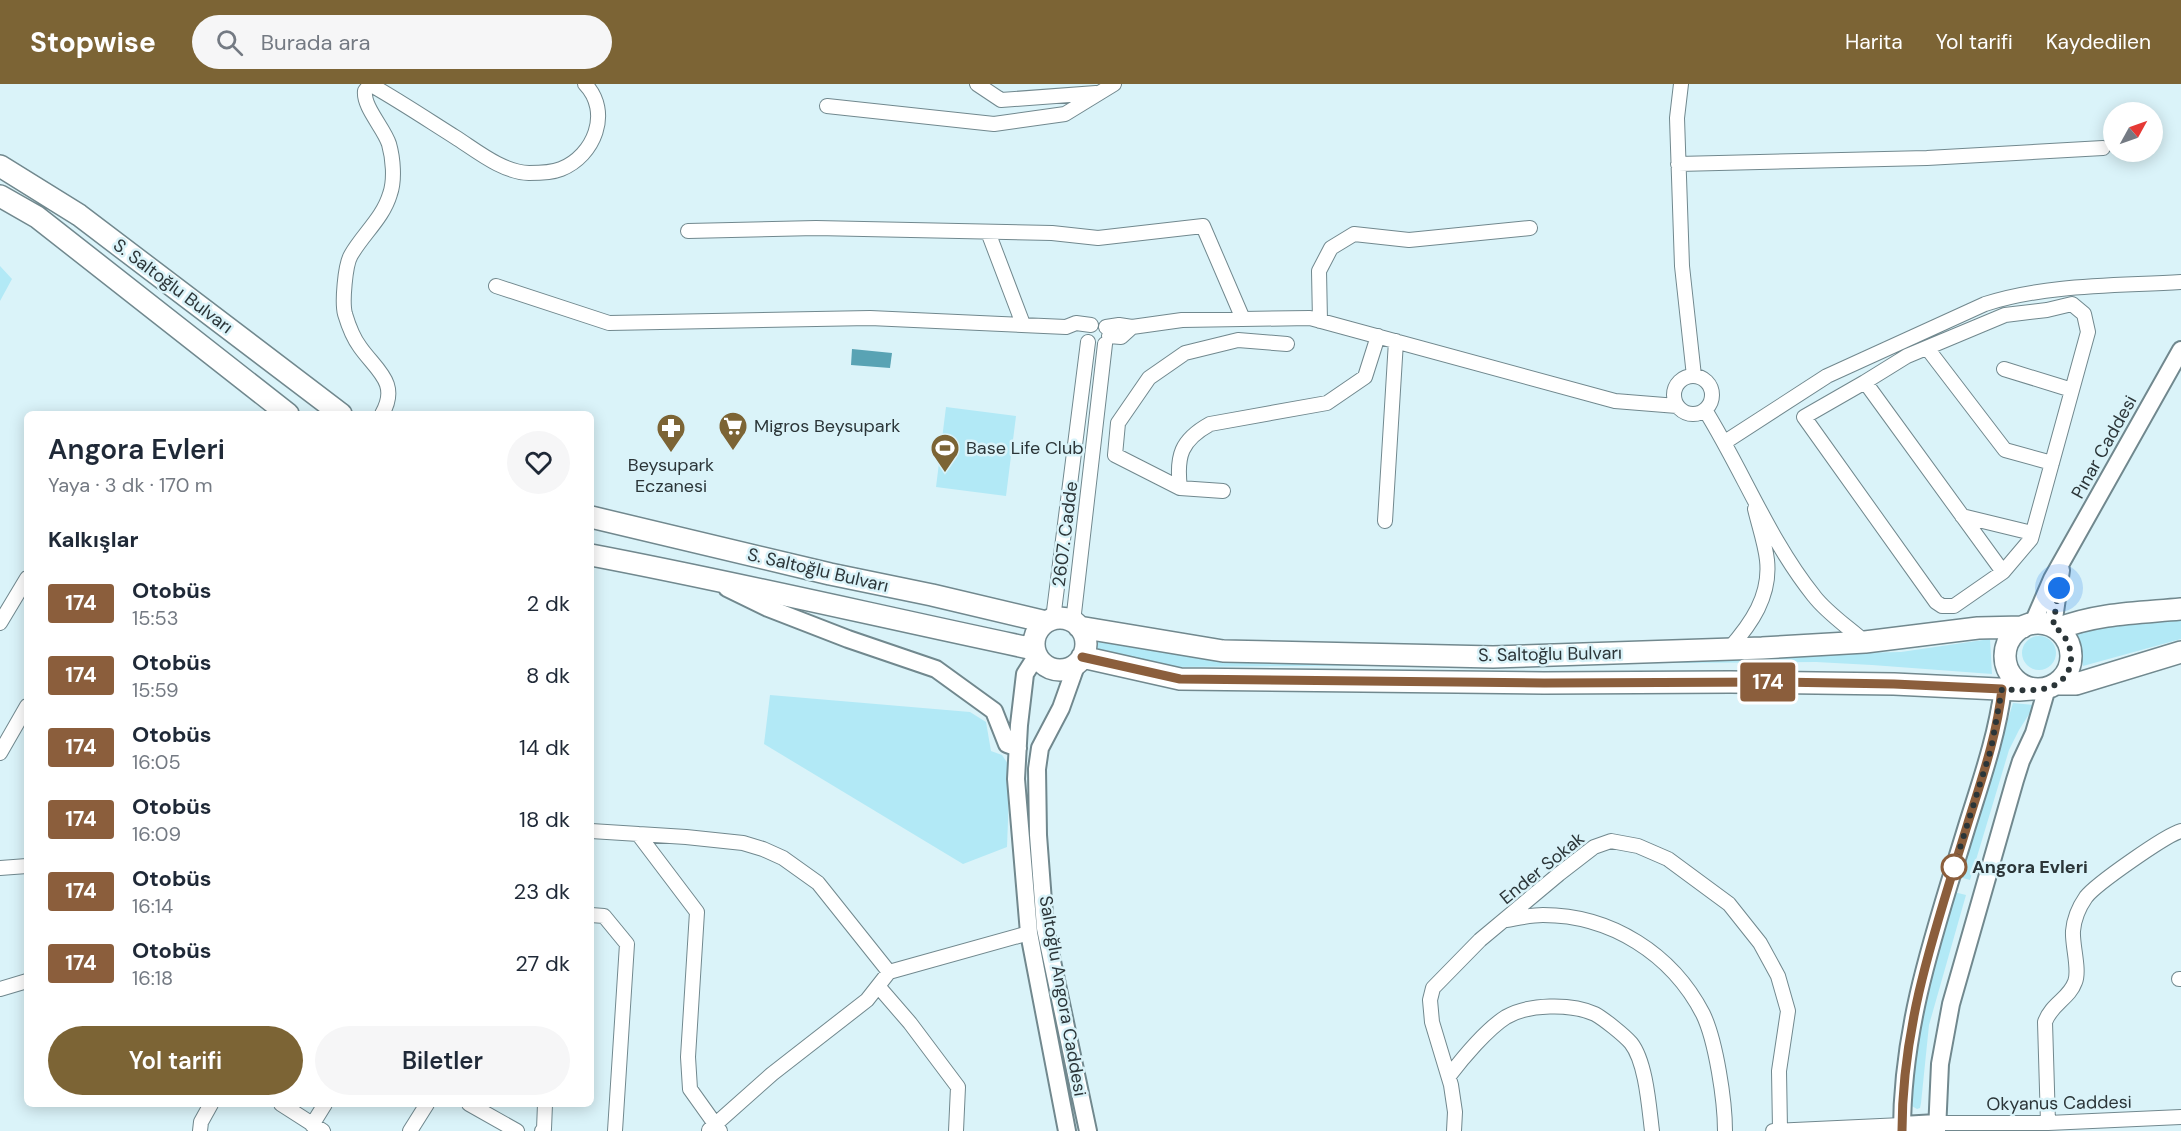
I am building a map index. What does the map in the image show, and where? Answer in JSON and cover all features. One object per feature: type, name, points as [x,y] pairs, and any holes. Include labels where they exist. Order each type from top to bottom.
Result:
[{"type":"main road","name":"S. Saltoğlu Bulvarı","points":[[0,166],[79,215],[337,411]]},
{"type":"main road","name":"S. Saltoğlu Bulvarı","points":[[0,196],[38,218],[284,411]]},
{"type":"main road","name":"S. Saltoğlu Bulvarı","points":[[594,518],[932,595],[1223,651],[1493,657],[1729,649],[1865,642],[1978,628],[2041,626],[2075,622],[2104,615],[2181,609]]},
{"type":"main road","name":"S. Saltoğlu Bulvarı","points":[[594,556],[702,576],[1035,652],[1045,664],[1052,668],[1061,669],[1079,660],[1180,679],[1544,683],[1777,682],[2002,689],[2076,684],[2181,652]]},
{"type":"main road","points":[[1035,652],[1036,634],[1063,622],[1086,641],[1079,660]]},
{"type":"main road","points":[[2041,626],[2068,641],[2072,656],[2068,672],[2045,687],[2023,686],[2014,680],[2007,670],[2004,659],[2008,642],[2014,633],[2041,626]]},
{"type":"street","points":[[384,411],[389,395],[388,385],[358,346],[345,313],[345,286],[350,257],[372,229],[390,194],[393,174],[389,144],[367,103],[365,91],[368,87],[373,86],[497,163],[526,173],[563,169],[588,150],[600,119],[596,99],[585,84]]},
{"type":"street","points":[[977,84],[1001,100],[1100,92]]},
{"type":"street","points":[[827,106],[994,124],[1065,114],[1114,84]]},
{"type":"street","points":[[1678,84],[1682,266],[1694,376]]},
{"type":"street","points":[[1678,164],[1927,158],[2103,148]]},
{"type":"street","points":[[688,231],[816,228],[1052,233],[1098,238],[1203,226],[1243,319]]},
{"type":"street","points":[[1320,321],[1319,271],[1331,248],[1354,234],[1409,240],[1530,228]]},
{"type":"street","points":[[988,232],[1023,324]]},
{"type":"street","points":[[1725,442],[1827,376],[1961,313],[2007,297],[2077,288],[2181,282]]},
{"type":"street","points":[[496,286],[609,324],[870,318],[1066,327],[1076,334],[1088,335]]},
{"type":"street","points":[[2076,305],[2005,315],[1907,356],[1804,417],[1936,602],[1942,606],[1954,606],[2003,572],[2031,539],[2088,332],[2084,314],[2076,305],[2077,288]]},
{"type":"street","points":[[1088,335],[1094,346],[1107,336],[1121,337],[1132,327],[1182,320],[1310,318],[1615,401],[1677,406],[1687,414],[1694,415],[1705,410],[1712,399],[1710,386],[1706,381],[1694,376],[1678,383],[1674,394],[1677,406]]},
{"type":"street","points":[[1088,335],[1097,323],[1107,336]]},
{"type":"street","name":"2607. Cadde","points":[[1063,622],[1067,510],[1088,335]]},
{"type":"street","name":"2607. Cadde","points":[[1063,622],[1086,512],[1107,336]]},
{"type":"street","points":[[1180,488],[1179,455],[1194,433],[1210,424],[1327,403],[1365,377],[1378,336]]},
{"type":"street","points":[[1223,491],[1180,488],[1115,455],[1118,423],[1149,378],[1185,353],[1238,340],[1287,344]]},
{"type":"street","points":[[1385,521],[1396,341]]},
{"type":"street","points":[[1927,348],[2005,450],[2052,464]]},
{"type":"street","name":"Pınar Caddesi","points":[[2041,626],[2044,595],[2181,350]]},
{"type":"street","points":[[2004,369],[2072,390]]},
{"type":"street","points":[[1865,381],[2003,572]]},
{"type":"street","points":[[1705,410],[1790,561],[1815,598],[1865,642]]},
{"type":"street","points":[[1729,649],[1744,632],[1759,608],[1766,585],[1767,560],[1751,493]]},
{"type":"street","points":[[1067,510],[1086,512]]},
{"type":"street","points":[[1962,516],[2032,533]]},
{"type":"street","points":[[702,576],[768,608],[848,639],[936,669],[994,711],[1007,744],[1018,748]]},
{"type":"street","points":[[0,623],[24,583]]},
{"type":"street","name":"Saltoğlu Angora Caddesi","points":[[1035,652],[1025,674],[1017,779],[1029,933],[1067,1131]]},
{"type":"street","name":"Saltoğlu Angora Caddesi","points":[[1079,660],[1061,708],[1044,738],[1038,757],[1038,835],[1045,928],[1088,1131]]},
{"type":"street","points":[[1777,1130],[1937,1127],[1940,1064],[1954,994],[2015,780],[2034,734],[2045,687]]},
{"type":"street","points":[[1902,1128],[1905,1074],[1912,1020],[1928,955],[1991,749],[2002,689]]},
{"type":"street","points":[[0,753],[24,711]]},
{"type":"street","points":[[594,831],[743,843],[783,858],[818,883],[889,972]]},
{"type":"street","points":[[2048,1123],[2045,1022],[2049,1011],[2070,993],[2076,980],[2073,931],[2078,911],[2088,895],[2097,888],[2152,846],[2175,832],[2181,831]]},
{"type":"street","points":[[638,834],[697,912],[688,1058],[690,1089],[714,1129],[772,1074],[867,1000],[889,972],[1045,928]]},
{"type":"street","name":"Ender Sokak","points":[[1454,1131],[1455,1112],[1449,1076],[1432,1022],[1430,1000],[1433,988],[1480,940],[1559,874],[1594,847],[1611,841],[1638,846],[1668,859],[1729,904],[1760,943],[1778,976],[1788,1011],[1779,1071],[1777,1130]]},
{"type":"street","points":[[0,868],[24,866]]},
{"type":"street","points":[[1506,920],[1542,914],[1569,917],[1599,924],[1626,934],[1657,954],[1682,981],[1703,1015],[1721,1088],[1725,1131]]},
{"type":"street","points":[[594,915],[604,916],[627,944],[615,1131]]},
{"type":"street","points":[[0,989],[24,982]]},
{"type":"street","points":[[878,986],[910,1023],[958,1087],[956,1131]]},
{"type":"street","points":[[1449,1076],[1486,1034],[1513,1014],[1529,1008],[1552,1007],[1595,1014],[1632,1044],[1644,1073],[1652,1131]]},
{"type":"street","points":[[200,1131],[201,1122],[209,1107]]},
{"type":"street","points":[[286,1107],[318,1128],[324,1107]]},
{"type":"street","points":[[410,1131],[425,1107]]},
{"type":"street","points":[[474,1107],[517,1131]]},
{"type":"street","points":[[542,1131],[545,1107]]},
{"type":"street","name":"Okyanus Caddesi","points":[[1937,1127],[2026,1127],[2048,1123],[2181,1117]]},
{"type":"shaded area","points":[[0,266],[12,279],[0,301]]},
{"type":"shaded area","points":[[852,349],[892,353],[890,368],[851,365]]},
{"type":"shaded area","points":[[946,407],[1016,416],[1006,496],[936,487]]},
{"type":"shaded area","points":[[2181,620],[2181,639],[2083,666],[2076,630]]},
{"type":"shaded area","points":[[2039,636],[2051,641],[2056,653],[2051,665],[2039,670],[2027,665],[2022,653],[2027,641]]},
{"type":"shaded area","points":[[1093,637],[1142,648],[1809,654],[1901,652],[1990,639],[1992,674],[1816,662],[1167,667],[1093,649]]},
{"type":"shaded area","points":[[770,695],[970,712],[986,722],[991,751],[1002,755],[1010,767],[1007,847],[963,864],[764,744]]},
{"type":"shaded area","points":[[2013,703],[2035,705],[2009,750],[1970,880],[1959,877]]},
{"type":"shaded area","points":[[1954,892],[1966,895],[1929,1025],[1921,1103],[1920,1108],[1917,1109],[1910,1105],[1913,1042]]},
{"type":"bus line","name":"174","points":[[1082,657],[1180,679],[1544,683],[1777,682],[2002,689],[2000,711],[1991,749],[1944,900],[1912,1020],[1907,1047],[1902,1131]]},
{"type":"place","name":"Migros Beysupark","points":[[733,452]]},
{"type":"place","name":"Beysupark Eczanesi","points":[[671,454]]},
{"type":"place","name":"Base Life Club","points":[[945,474]]},
{"type":"place","name":"Angora Evleri","points":[[1954,867]]},
{"type":"route","points":[[1954,867],[1991,749],[2000,711],[2002,689],[2052,687],[2068,672],[2072,656],[2068,641],[2053,626],[2059,588]]}]
